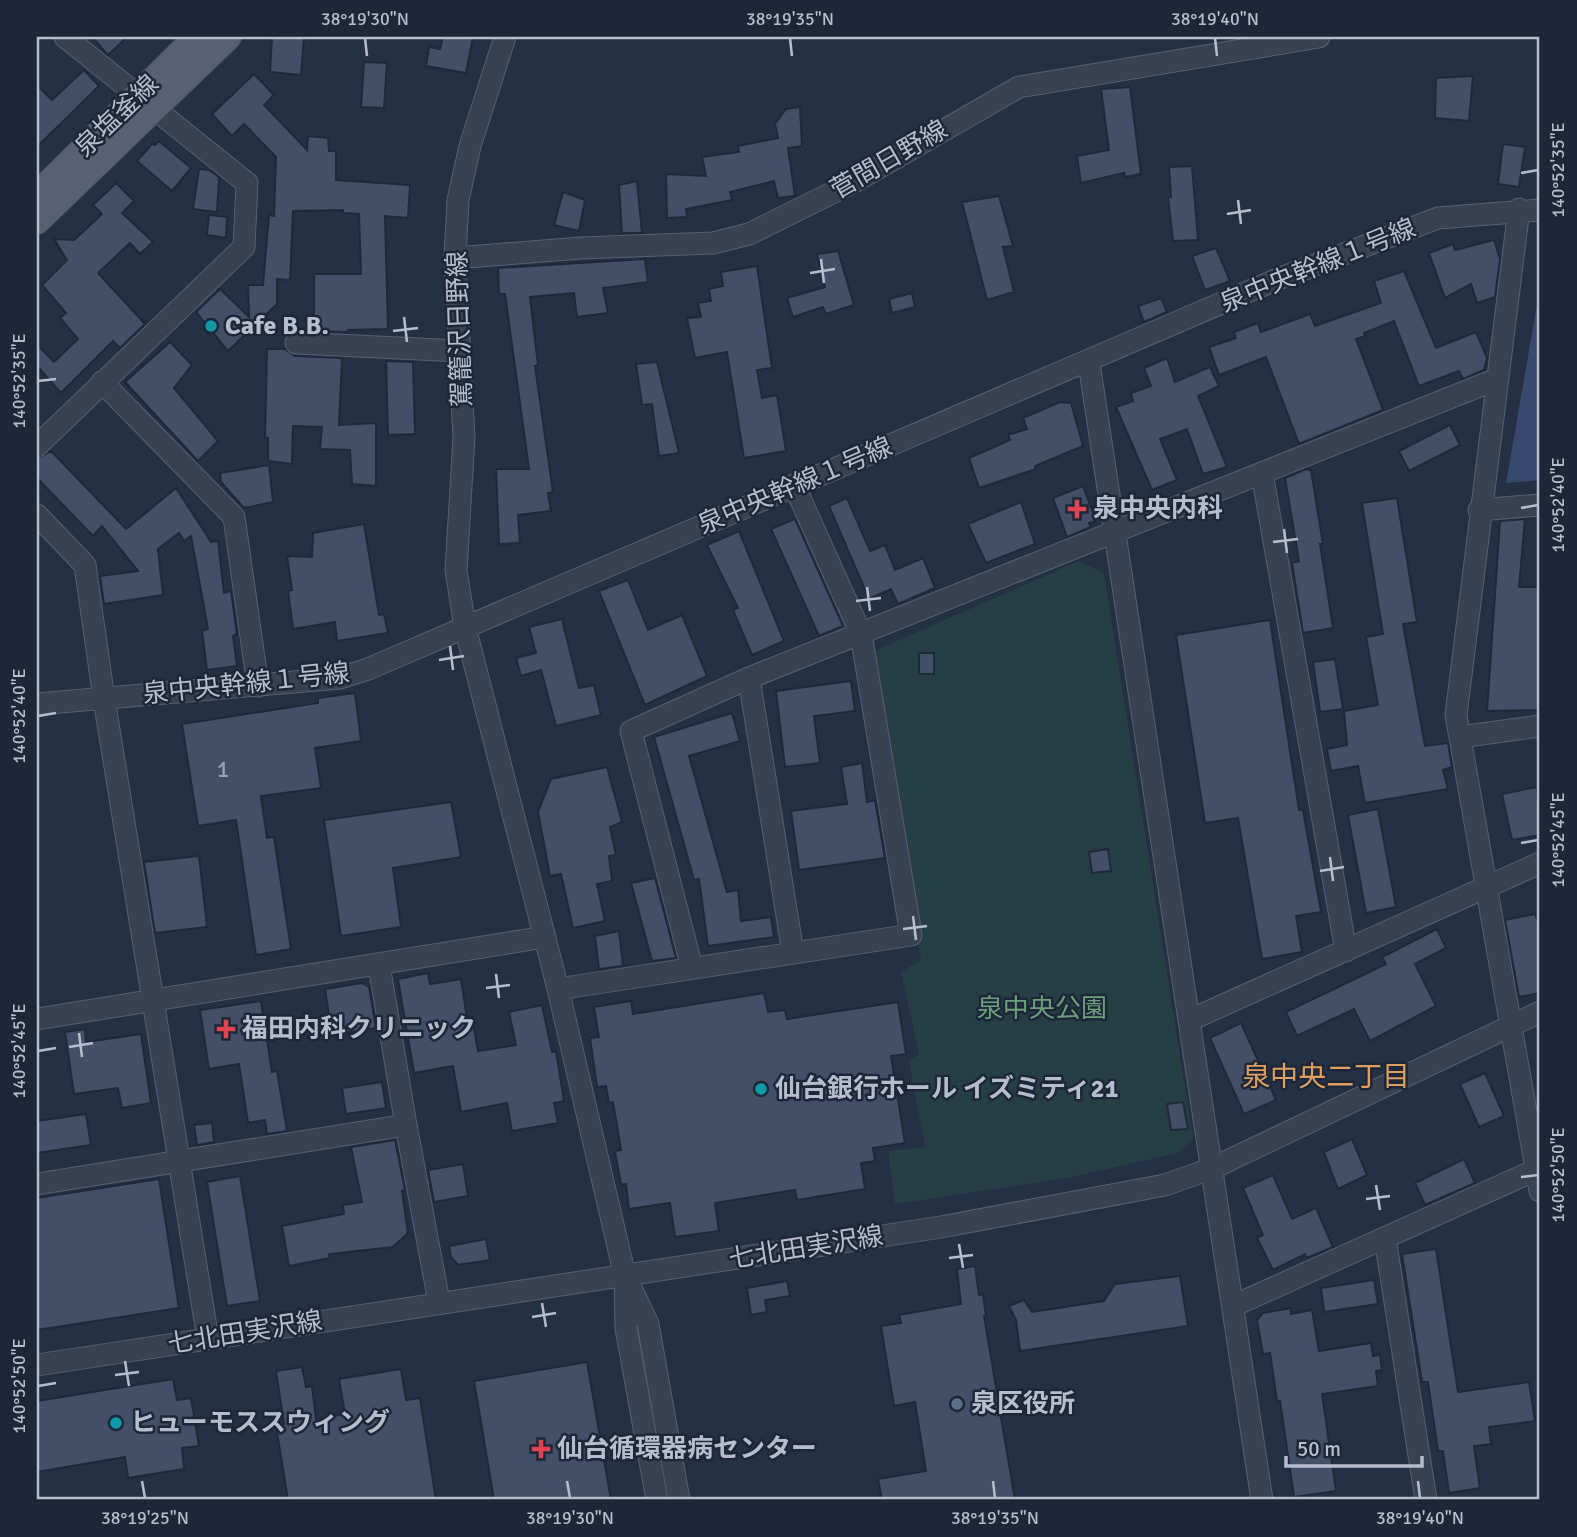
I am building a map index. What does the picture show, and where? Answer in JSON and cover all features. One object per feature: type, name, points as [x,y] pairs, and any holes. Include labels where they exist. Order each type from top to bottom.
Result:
[{"type":"main road","name":"泉塩釜線","points":[[37,195],[146,103],[197,37]]},
{"type":"main road","points":[[37,221],[146,103],[228,37]]},
{"type":"street","points":[[37,446],[244,247],[247,183],[65,37]]},
{"type":"street","name":"駕籠沢日野線","points":[[505,37],[470,146],[461,186],[456,258],[464,451],[456,570],[465,627],[558,989],[625,1276]]},
{"type":"street","name":"菅間日野線","points":[[456,258],[581,248],[713,243],[749,234],[854,182],[1018,87],[1282,39],[1319,37]]},
{"type":"street","points":[[1530,209],[1497,379],[1456,715],[1539,1169],[1540,1191]]},
{"type":"street","name":"泉中央幹線１号線","points":[[37,704],[340,678],[1089,363],[1273,281],[1438,218],[1530,209]]},
{"type":"street","points":[[296,343],[460,351]]},
{"type":"street","points":[[1089,363],[1262,1500]]},
{"type":"street","points":[[692,968],[631,731],[749,678],[1497,379]]},
{"type":"street","points":[[102,382],[234,517],[258,686]]},
{"type":"street","points":[[1262,473],[1346,951]]},
{"type":"street","points":[[558,989],[911,935],[861,634],[794,485]]},
{"type":"street","points":[[1479,510],[1540,505]]},
{"type":"street","points":[[37,515],[85,565],[104,699],[208,1339]]},
{"type":"street","points":[[749,678],[793,953]]},
{"type":"street","points":[[1460,737],[1540,726]]},
{"type":"street","points":[[1190,1020],[1540,863]]},
{"type":"street","points":[[37,1019],[545,937]]},
{"type":"street","points":[[379,965],[439,1301]]},
{"type":"street","name":"七北田実沢線","points":[[37,1365],[439,1301],[625,1276],[941,1227],[1165,1185],[1213,1168],[1540,1012]]},
{"type":"street","points":[[37,1184],[407,1125]]},
{"type":"street","points":[[1233,1306],[1539,1169]]},
{"type":"street","points":[[1385,1238],[1426,1500]]},
{"type":"street","points":[[625,1276],[626,1328],[657,1500]]},
{"type":"street","points":[[625,1276],[648,1324],[680,1500]]},
{"type":"green space","name":"泉中央公園","points":[[1079,561],[1104,573],[1193,1138],[1178,1153],[1068,1178],[895,1204],[888,1151],[925,1147],[909,1061],[919,1054],[901,972],[921,960],[872,652]]},
{"type":"water","points":[[1540,287],[1540,480],[1506,483]]},
{"type":"building","points":[[92,37],[127,37],[108,55]]},
{"type":"building","points":[[272,37],[304,37],[301,75],[270,72]]},
{"type":"building","points":[[443,37],[473,37],[466,73],[426,66],[429,47],[440,49]]},
{"type":"building","points":[[364,62],[387,63],[384,108],[361,107]]},
{"type":"building","points":[[84,70],[99,86],[37,147],[37,85],[52,100]]},
{"type":"building","points":[[254,74],[274,95],[264,105],[307,150],[308,136],[328,138],[329,151],[336,151],[336,180],[410,185],[408,218],[385,216],[388,329],[314,331],[314,274],[361,274],[359,214],[343,213],[343,210],[293,211],[290,280],[277,279],[277,304],[228,351],[196,312],[220,289],[249,317],[248,285],[263,285],[269,215],[274,216],[276,157],[244,124],[232,136],[212,114]]},
{"type":"building","points":[[1473,76],[1469,121],[1435,118],[1436,78]]},
{"type":"building","points":[[1130,87],[1141,174],[1125,177],[1124,173],[1081,183],[1077,156],[1109,150],[1101,89]]},
{"type":"building","points":[[800,107],[802,146],[788,148],[795,196],[778,198],[774,181],[730,192],[732,200],[686,209],[687,217],[667,218],[666,174],[706,176],[702,157],[739,152],[738,146],[778,138],[775,124],[786,109]]},
{"type":"building","points":[[159,141],[191,168],[172,191],[137,161],[153,143],[155,145]]},
{"type":"building","points":[[1503,144],[1525,147],[1519,187],[1498,184]]},
{"type":"building","points":[[1192,166],[1198,240],[1173,241],[1168,197],[1171,197],[1169,167]]},
{"type":"building","points":[[199,169],[209,170],[219,177],[217,212],[193,209]]},
{"type":"building","points":[[637,181],[642,233],[622,233],[619,185]]},
{"type":"building","points":[[116,183],[134,201],[122,213],[153,242],[140,254],[130,243],[98,273],[145,324],[120,348],[113,341],[61,393],[37,366],[37,344],[54,362],[78,339],[60,318],[66,313],[42,285],[67,260],[54,239],[74,240],[102,214],[93,205]]},
{"type":"building","points":[[563,192],[585,200],[579,231],[554,225]]},
{"type":"building","points":[[999,196],[1013,246],[1003,247],[1014,292],[987,300],[962,202]]},
{"type":"building","points":[[209,215],[227,217],[226,238],[207,235]]},
{"type":"building","points":[[1494,240],[1500,259],[1495,297],[1477,303],[1471,284],[1445,298],[1429,253],[1453,244],[1455,250]]},
{"type":"building","points":[[1216,248],[1230,281],[1205,290],[1192,256]]},
{"type":"building","points":[[838,251],[854,305],[826,314],[823,307],[793,317],[787,298],[825,287],[817,254]]},
{"type":"building","points":[[645,259],[648,282],[603,288],[608,313],[577,317],[574,293],[530,297],[538,365],[535,366],[553,492],[548,493],[551,511],[518,515],[520,543],[499,544],[496,469],[529,469],[505,294],[499,294],[498,268]]},
{"type":"building","points":[[757,266],[772,368],[757,370],[762,398],[777,395],[786,451],[744,458],[727,352],[695,358],[687,318],[701,317],[698,303],[711,301],[709,289],[723,286],[721,272]]},
{"type":"building","points":[[1404,271],[1436,348],[1476,332],[1487,358],[1484,370],[1463,379],[1459,371],[1419,386],[1394,321],[1364,333],[1365,336],[1356,339],[1383,410],[1299,444],[1266,357],[1219,375],[1209,347],[1236,338],[1234,332],[1258,323],[1261,332],[1310,314],[1315,326],[1381,303],[1374,281]]},
{"type":"building","points":[[912,293],[915,307],[892,313],[889,299]]},
{"type":"building","points":[[1161,298],[1167,312],[1144,322],[1138,306]]},
{"type":"building","points":[[170,342],[192,365],[174,388],[218,441],[198,461],[125,382]]},
{"type":"building","points":[[267,349],[285,349],[295,356],[342,358],[339,425],[376,423],[376,486],[352,484],[350,450],[320,449],[322,427],[293,426],[292,464],[268,461],[268,438],[265,438]]},
{"type":"building","points":[[1167,358],[1175,382],[1210,367],[1219,386],[1198,396],[1227,467],[1203,474],[1187,429],[1160,439],[1177,480],[1152,490],[1116,407],[1133,401],[1131,393],[1151,386],[1144,368]]},
{"type":"building","points":[[386,361],[413,362],[415,434],[388,435]]},
{"type":"building","points":[[657,362],[679,453],[659,456],[652,404],[642,405],[636,364]]},
{"type":"building","points":[[1060,402],[1071,403],[1083,446],[1035,466],[1036,469],[979,488],[969,458],[1010,440],[1008,435],[1027,429],[1023,418]]},
{"type":"building","points":[[1450,425],[1460,445],[1409,471],[1399,451]]},
{"type":"building","points":[[51,451],[126,529],[176,488],[211,542],[218,541],[224,593],[231,591],[237,634],[233,636],[237,666],[207,670],[202,631],[208,629],[191,536],[184,541],[179,533],[158,549],[163,595],[104,604],[100,576],[138,571],[102,526],[93,536],[37,478],[37,459]]},
{"type":"building","points":[[269,465],[273,502],[244,508],[221,482],[220,473]]},
{"type":"building","points":[[1306,469],[1311,470],[1333,628],[1303,633],[1292,563],[1299,561],[1285,478]]},
{"type":"building","points":[[1083,486],[1096,521],[1089,523],[1091,527],[1067,537],[1053,498]]},
{"type":"building","points":[[847,498],[870,551],[885,545],[895,570],[923,558],[935,588],[898,604],[891,589],[869,599],[829,506]]},
{"type":"building","points":[[1397,498],[1417,622],[1403,624],[1425,746],[1448,743],[1452,767],[1443,770],[1448,789],[1365,803],[1358,766],[1331,771],[1327,749],[1347,745],[1344,711],[1378,705],[1366,637],[1383,634],[1362,503]]},
{"type":"building","points":[[1021,502],[1035,544],[986,563],[968,524]]},
{"type":"building","points":[[795,519],[843,626],[819,636],[771,529]]},
{"type":"building","points":[[1525,519],[1519,587],[1540,587],[1540,710],[1487,711],[1500,521]]},
{"type":"building","points":[[364,524],[379,615],[384,614],[388,633],[337,641],[335,622],[293,629],[288,591],[292,590],[287,556],[312,557],[313,533]]},
{"type":"building","points":[[739,531],[784,641],[752,655],[733,610],[738,608],[707,545]]},
{"type":"building","points":[[628,580],[648,630],[682,615],[707,676],[645,705],[599,591]]},
{"type":"building","points":[[562,619],[579,688],[594,685],[601,715],[556,726],[541,670],[521,676],[516,658],[536,653],[529,627]]},
{"type":"building","points":[[1270,620],[1299,810],[1303,810],[1321,912],[1296,916],[1302,952],[1262,959],[1238,818],[1205,823],[1176,635]]},
{"type":"building","points":[[919,653],[934,653],[934,674],[919,674]]},
{"type":"building","points":[[1335,659],[1343,709],[1320,712],[1313,662]]},
{"type":"building","points":[[851,681],[855,711],[814,716],[820,763],[785,767],[776,691]]},
{"type":"building","points":[[355,693],[361,741],[315,748],[321,788],[261,796],[267,838],[274,837],[291,949],[256,955],[236,820],[198,826],[182,724],[318,703],[318,698]]},
{"type":"building","points":[[732,713],[740,741],[689,756],[727,892],[738,890],[741,921],[771,917],[774,937],[708,946],[699,879],[694,880],[654,737]]},
{"type":"building","points":[[862,763],[867,802],[875,800],[885,858],[799,870],[791,811],[847,804],[841,767]]},
{"type":"building","points":[[607,767],[622,822],[610,827],[616,855],[609,856],[612,881],[597,884],[605,921],[573,928],[561,874],[550,876],[538,812],[551,779]]},
{"type":"building","points":[[1537,787],[1540,835],[1512,840],[1502,794]]},
{"type":"building","points":[[451,802],[461,857],[393,868],[401,927],[341,936],[324,820]]},
{"type":"building","points":[[1378,809],[1396,907],[1366,913],[1348,815]]},
{"type":"building","points":[[1108,849],[1111,871],[1092,873],[1089,852]]},
{"type":"building","points":[[199,856],[207,927],[155,933],[144,862]]},
{"type":"building","points":[[655,878],[676,958],[652,961],[631,883]]},
{"type":"building","points":[[1535,914],[1540,926],[1540,993],[1519,997],[1505,920]]},
{"type":"building","points":[[1437,929],[1446,948],[1415,964],[1436,1006],[1370,1041],[1354,1009],[1297,1036],[1286,1012],[1386,964],[1382,957]]},
{"type":"building","points":[[619,931],[623,966],[599,969],[595,936]]},
{"type":"building","points":[[428,973],[430,984],[461,979],[467,1018],[472,1017],[478,1051],[516,1045],[509,1012],[542,1005],[552,1052],[556,1051],[564,1101],[554,1103],[558,1123],[512,1131],[507,1103],[461,1112],[453,1066],[414,1073],[398,979]]},
{"type":"building","points":[[362,983],[369,987],[376,1028],[332,1035],[325,989]]},
{"type":"building","points":[[764,993],[768,1012],[785,1010],[787,1019],[898,1002],[906,1054],[891,1056],[905,1143],[873,1148],[875,1161],[861,1163],[865,1189],[797,1200],[795,1190],[715,1203],[719,1231],[675,1237],[670,1203],[629,1209],[626,1184],[621,1185],[615,1151],[621,1150],[613,1102],[609,1103],[606,1086],[597,1087],[590,1038],[599,1037],[594,1007],[631,1001],[633,1014]]},
{"type":"building","points":[[261,1001],[272,1072],[277,1071],[287,1131],[267,1134],[265,1120],[248,1123],[239,1064],[209,1069],[200,1010]]},
{"type":"building","points":[[1241,1023],[1276,1100],[1244,1114],[1210,1038]]},
{"type":"building","points":[[85,1029],[86,1042],[141,1034],[151,1103],[122,1108],[118,1088],[74,1094],[65,1032]]},
{"type":"building","points":[[1485,1073],[1504,1116],[1479,1127],[1460,1084]]},
{"type":"building","points":[[382,1082],[386,1108],[346,1114],[342,1088]]},
{"type":"building","points":[[1183,1102],[1188,1129],[1171,1130],[1167,1104]]},
{"type":"building","points":[[86,1114],[91,1145],[37,1153],[37,1121]]},
{"type":"building","points":[[212,1123],[214,1142],[197,1145],[194,1125]]},
{"type":"building","points":[[1352,1139],[1367,1175],[1338,1189],[1324,1152]]},
{"type":"building","points":[[395,1140],[405,1190],[402,1191],[408,1233],[393,1247],[329,1254],[330,1258],[289,1266],[282,1226],[344,1214],[343,1205],[362,1202],[351,1147]]},
{"type":"building","points":[[1464,1159],[1475,1183],[1425,1205],[1415,1183]]},
{"type":"building","points":[[463,1164],[468,1196],[434,1202],[428,1170]]},
{"type":"building","points":[[1273,1175],[1292,1219],[1316,1208],[1333,1247],[1307,1258],[1305,1254],[1273,1270],[1257,1238],[1263,1235],[1243,1188]]},
{"type":"building","points":[[240,1176],[260,1301],[227,1306],[207,1182]]},
{"type":"building","points":[[159,1179],[179,1308],[37,1330],[37,1198]]},
{"type":"building","points":[[486,1239],[490,1260],[458,1265],[451,1257],[449,1246]]},
{"type":"building","points":[[1436,1249],[1458,1392],[1529,1382],[1535,1421],[1489,1427],[1491,1444],[1474,1446],[1480,1488],[1449,1493],[1443,1451],[1438,1451],[1428,1382],[1422,1382],[1402,1254]]},
{"type":"building","name":"泉区役所","points":[[975,1266],[979,1295],[983,1294],[984,1316],[1015,1500],[882,1500],[878,1479],[926,1471],[915,1402],[894,1406],[881,1326],[901,1323],[899,1315],[961,1304],[957,1269]]},
{"type":"building","points":[[1180,1276],[1188,1326],[1020,1351],[1016,1320],[1009,1306],[1024,1300],[1032,1312],[1104,1301],[1115,1284]]},
{"type":"building","points":[[1374,1280],[1378,1304],[1324,1312],[1321,1288]]},
{"type":"building","points":[[787,1281],[790,1296],[765,1300],[767,1312],[751,1315],[747,1288]]},
{"type":"building","points":[[1291,1308],[1291,1314],[1312,1310],[1319,1351],[1371,1343],[1373,1356],[1380,1355],[1382,1370],[1376,1371],[1378,1386],[1322,1394],[1336,1491],[1294,1497],[1270,1353],[1263,1354],[1257,1320],[1263,1313]]},
{"type":"building","points":[[587,1362],[611,1500],[494,1500],[474,1381]]},
{"type":"building","points":[[302,1367],[306,1387],[312,1386],[316,1419],[345,1414],[339,1379],[401,1369],[406,1400],[420,1398],[436,1500],[288,1500],[276,1426],[284,1424],[276,1371]]},
{"type":"building","name":"ヒューモススウィング","points":[[173,1379],[177,1400],[191,1398],[199,1446],[182,1448],[184,1469],[128,1478],[125,1457],[37,1472],[37,1401]]},
{"type":"place","name":"Cafe B.B.","points":[[211,326]]},
{"type":"place","name":"泉中央内科","points":[[1077,509]]},
{"type":"place","name":"福田内科クリニック","points":[[226,1029]]},
{"type":"place","name":"仙台銀行ホール イズミティ21","points":[[761,1089]]},
{"type":"place","name":"泉区役所","points":[[957,1404]]},
{"type":"place","name":"ヒューモススウィング","points":[[116,1423]]},
{"type":"place","name":"仙台循環器病センター","points":[[541,1449]]},
{"type":"district","name":"泉中央二丁目","points":[[1326,1077]]}]
